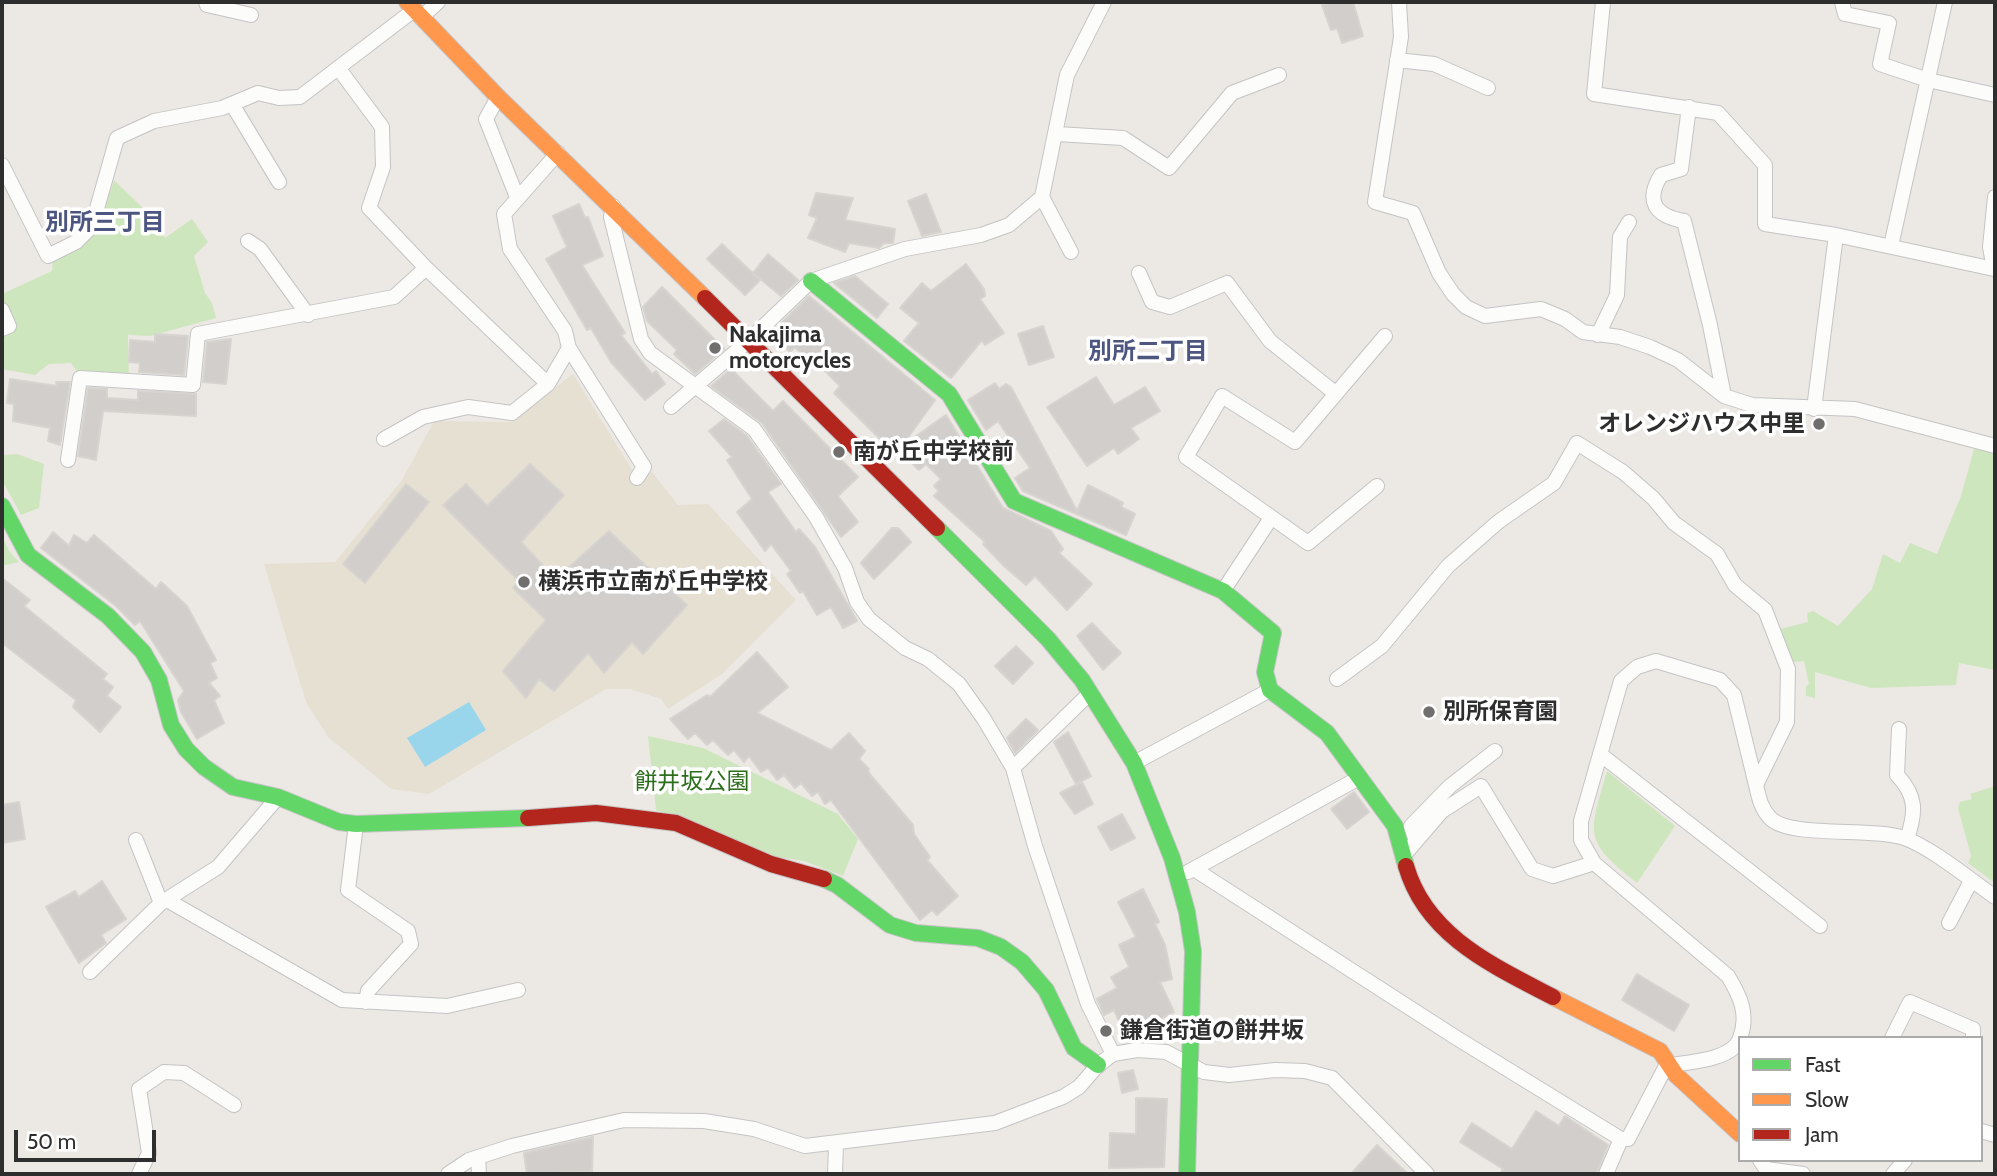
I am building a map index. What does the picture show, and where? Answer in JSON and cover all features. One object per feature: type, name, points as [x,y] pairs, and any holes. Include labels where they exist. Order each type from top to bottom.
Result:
[{"type":"street","points":[[206,2],[207,5],[251,15]]},
{"type":"street","points":[[2,165],[48,256],[76,242],[92,226],[117,138],[153,121],[232,104],[258,93],[279,98],[300,97],[414,10],[438,2]]},
{"type":"street","points":[[671,407],[696,388],[811,281],[905,249],[981,235],[1009,225],[1042,197],[1067,75],[1104,2]]},
{"type":"street","points":[[1399,2],[1401,37],[1376,202],[1413,213],[1439,273],[1466,307],[1491,316],[1541,309],[1565,319],[1583,332],[1620,337],[1678,360],[1724,397],[1763,408],[1855,410],[1995,446]]},
{"type":"street","points":[[1603,2],[1594,94],[1718,113],[1765,165],[1765,223],[1836,234],[1995,273],[1990,247],[1995,197]]},
{"type":"street","points":[[1842,2],[1845,14],[1889,23],[1880,64],[1928,80],[1995,95]]},
{"type":"street","points":[[1891,246],[1945,2]]},
{"type":"street","points":[[414,10],[498,97],[613,206],[747,342],[972,562],[1048,639],[1090,693],[1134,763],[1172,858],[1193,951],[1187,1174]]},
{"type":"street","points":[[1397,60],[1434,64],[1488,88]]},
{"type":"street","points":[[340,69],[382,127],[383,167],[369,208],[426,268],[548,384]]},
{"type":"street","points":[[1057,134],[1122,138],[1169,168],[1232,93],[1279,75]]},
{"type":"street","points":[[498,97],[486,119],[517,197]]},
{"type":"street","points":[[232,104],[279,182]]},
{"type":"street","points":[[1689,107],[1681,169],[1661,175],[1653,189],[1655,207],[1665,218],[1684,221],[1724,397]]},
{"type":"street","points":[[558,153],[504,214],[510,249],[565,331],[569,348],[644,467],[637,478]]},
{"type":"street","points":[[1042,197],[1071,252]]},
{"type":"street","points":[[613,206],[611,217],[641,339],[650,353],[754,429],[817,517],[869,619],[905,648],[928,659],[959,684],[984,719],[1013,768],[1035,846],[1088,1004],[1113,1054]]},
{"type":"street","points":[[1598,335],[1617,295],[1620,237],[1629,222]]},
{"type":"street","points":[[1814,409],[1836,234]]},
{"type":"street","points":[[248,241],[260,249],[307,315]]},
{"type":"street","points":[[68,460],[80,378],[193,385],[198,334],[394,297],[426,268]]},
{"type":"street","points":[[1139,274],[1152,302],[1170,307],[1227,283],[1270,341],[1335,393]]},
{"type":"street","points":[[811,281],[949,394],[1014,502],[1223,591],[1273,633],[1265,672],[1270,690],[1308,716],[1326,733],[1395,826],[1411,882],[1452,939],[1497,968],[1660,1051],[1666,1066],[1731,1122],[1738,1131]]},
{"type":"street","points":[[2,310],[9,326],[2,329]]},
{"type":"street","points":[[1377,486],[1308,543],[1186,457],[1222,396],[1296,442],[1385,336]]},
{"type":"street","points":[[384,439],[423,417],[468,407],[512,413],[548,384],[569,348]]},
{"type":"street","points":[[1337,679],[1382,646],[1448,566],[1499,522],[1554,482],[1577,443],[1623,472],[1653,498],[1674,523],[1717,554],[1735,585],[1765,610],[1788,669],[1787,722],[1756,785]]},
{"type":"street","points":[[2,506],[29,555],[108,616],[143,652],[159,680],[171,725],[186,749],[204,767],[233,787],[278,797],[339,822],[356,824],[534,818],[596,813],[676,823],[771,864],[809,873],[837,885],[890,925],[916,933],[978,938],[1001,947],[1022,962],[1046,990],[1074,1048],[1098,1065]]},
{"type":"street","points":[[1223,591],[1271,518]]},
{"type":"street","points":[[1741,1036],[1745,1013],[1739,994],[1728,976],[1594,863],[1581,840],[1581,821],[1620,681],[1637,667],[1656,661],[1720,680],[1734,695],[1762,808],[1774,821],[1793,829],[1884,833],[1908,839],[1995,897]]},
{"type":"street","points":[[1134,763],[1270,690]]},
{"type":"street","points":[[1013,768],[1090,693]]},
{"type":"street","points":[[1899,729],[1897,775],[1911,789],[1916,812],[1908,839]]},
{"type":"street","points":[[1416,841],[1411,826],[1450,786],[1495,751]]},
{"type":"street","points":[[1601,754],[1820,926]]},
{"type":"street","points":[[1177,878],[1359,778]]},
{"type":"street","points":[[1405,855],[1442,811],[1481,786],[1532,869],[1553,876],[1594,863]]},
{"type":"street","points":[[90,972],[164,902],[218,867],[278,797]]},
{"type":"street","points":[[356,824],[348,890],[408,931],[411,944],[368,991],[366,1002]]},
{"type":"street","points":[[136,840],[164,902],[342,1000],[447,1006],[518,990]]},
{"type":"street","points":[[1194,869],[1455,1037],[1621,1139],[1628,1139],[1666,1066]]},
{"type":"street","points":[[1949,923],[1971,881]]},
{"type":"street","points":[[1893,1036],[1910,1002],[1973,1029],[1973,1036]]},
{"type":"street","points":[[1666,1066],[1720,1055],[1738,1045]]},
{"type":"street","points":[[448,1174],[478,1157],[512,1146],[624,1120],[704,1121],[754,1129],[805,1146],[995,1123],[1063,1097],[1079,1087],[1098,1065],[1113,1054],[1137,1050],[1166,1052],[1204,1072],[1229,1075],[1275,1070],[1305,1071],[1332,1078],[1427,1174]]},
{"type":"street","points":[[139,1174],[149,1153],[139,1089],[164,1072],[184,1073],[234,1105]]},
{"type":"street","points":[[1606,1174],[1621,1139]]},
{"type":"street","points":[[835,1174],[836,1144]]},
{"type":"street","points":[[478,1157],[479,1174]]},
{"type":"street","points":[[1761,1162],[1766,1169],[1803,1174]]},
{"type":"shaded area","name":"横浜市立南が丘中学校","points":[[573,374],[637,478],[652,472],[678,505],[708,504],[796,600],[722,674],[668,709],[661,699],[630,689],[606,689],[429,794],[391,789],[328,737],[306,702],[264,564],[335,562],[402,480],[434,421],[511,422]]},
{"type":"green space","points":[[114,180],[145,210],[165,238],[192,219],[208,242],[194,256],[216,318],[150,336],[128,335],[129,385],[85,383],[71,363],[49,364],[35,375],[2,369],[2,336],[14,330],[2,302],[2,294],[52,271],[53,260],[97,231]]},
{"type":"green space","points":[[1974,449],[1995,452],[1995,670],[1959,663],[1956,685],[1871,688],[1815,672],[1815,698],[1806,696],[1806,686],[1809,684],[1804,661],[1789,663],[1780,629],[1808,622],[1807,613],[1813,611],[1838,626],[1872,589],[1883,554],[1900,563],[1910,543],[1937,554],[1961,496]]},
{"type":"green space","points":[[17,454],[44,464],[39,508],[21,515],[2,480],[2,455]]},
{"type":"green space","points":[[2,536],[9,551],[19,562],[2,566]]},
{"type":"green space","name":"餅井坂公園","points":[[648,736],[703,748],[838,814],[858,839],[843,876],[804,861],[778,857],[656,810]]},
{"type":"green space","points":[[1607,771],[1675,826],[1637,883],[1607,856],[1595,834],[1596,809]]},
{"type":"green space","points":[[1995,786],[1995,883],[1968,863],[1971,856],[1958,808],[1960,802],[1972,799],[1970,794]]},
{"type":"water","points":[[469,702],[486,730],[425,767],[407,738]]},
{"type":"building","points":[[1331,2],[1353,2],[1363,36],[1342,43],[1337,28],[1331,30],[1322,5]]},
{"type":"building","points":[[816,193],[853,198],[845,220],[895,229],[893,243],[884,243],[879,248],[849,243],[845,252],[808,238],[817,218],[809,215]]},
{"type":"building","points":[[926,194],[941,232],[922,236],[908,201]]},
{"type":"building","points":[[579,204],[585,218],[588,217],[603,256],[582,265],[625,333],[621,335],[652,374],[656,371],[665,384],[645,400],[611,362],[591,328],[587,330],[546,259],[567,247],[553,216]]},
{"type":"building","points":[[722,244],[760,280],[745,295],[707,259]]},
{"type":"building","points":[[768,254],[798,280],[781,296],[753,273]]},
{"type":"building","points":[[966,264],[984,289],[985,296],[980,299],[1004,333],[985,345],[982,340],[951,378],[904,341],[919,323],[900,308],[922,283],[931,291]]},
{"type":"building","points":[[855,276],[888,304],[877,318],[834,283]]},
{"type":"building","points":[[662,287],[724,349],[695,374],[674,354],[677,350],[647,321],[643,307]]},
{"type":"building","points":[[809,296],[935,400],[902,446],[946,415],[1003,508],[1051,531],[1063,549],[1059,553],[1092,584],[1067,610],[1035,576],[1026,585],[1004,566],[983,544],[985,542],[934,496],[939,491],[934,486],[941,479],[926,464],[919,470],[894,446],[890,449],[834,393],[840,386],[818,364],[814,367],[795,347],[790,352],[772,332]]},
{"type":"building","points":[[1043,326],[1054,357],[1029,365],[1018,334]]},
{"type":"building","points":[[155,334],[188,336],[184,375],[139,372],[140,363],[129,362],[130,340],[155,342]]},
{"type":"building","points":[[231,339],[226,384],[203,382],[207,342]]},
{"type":"building","points":[[731,369],[773,411],[783,401],[858,477],[838,496],[858,522],[841,537],[762,423],[711,386]]},
{"type":"building","points":[[1096,377],[1114,405],[1145,387],[1160,411],[1131,428],[1139,439],[1118,454],[1114,448],[1087,466],[1047,407]]},
{"type":"building","points":[[10,379],[57,386],[56,382],[70,382],[60,445],[48,441],[50,428],[13,421],[14,404],[7,403]]},
{"type":"building","points":[[995,383],[999,389],[1006,384],[1011,387],[1077,511],[1088,485],[1123,503],[1121,507],[1135,514],[1126,535],[1023,491],[1015,478],[1030,468],[998,421],[986,430],[968,400]]},
{"type":"building","points":[[88,388],[107,389],[107,398],[138,400],[138,391],[196,394],[196,416],[103,411],[96,460],[78,456]]},
{"type":"building","points":[[724,419],[747,436],[781,484],[768,492],[796,532],[799,529],[815,547],[857,621],[843,628],[831,607],[817,615],[803,591],[800,593],[787,574],[791,571],[771,544],[765,551],[737,512],[752,499],[727,460],[732,457],[709,431]]},
{"type":"building","points":[[530,464],[564,495],[521,542],[556,579],[609,531],[687,605],[643,654],[632,642],[604,673],[588,653],[554,691],[539,679],[526,698],[503,671],[546,620],[513,588],[519,581],[443,505],[466,484],[487,506]]},
{"type":"building","points":[[406,484],[429,502],[365,583],[343,564]]},
{"type":"building","points":[[892,528],[898,528],[911,542],[874,579],[861,563]]},
{"type":"building","points":[[53,532],[69,546],[74,535],[87,543],[94,535],[156,589],[161,582],[187,606],[216,660],[210,663],[217,678],[209,683],[220,696],[214,700],[224,723],[197,739],[181,712],[178,700],[184,691],[140,621],[135,625],[116,606],[41,548]]},
{"type":"building","points":[[2,578],[30,600],[24,606],[107,674],[103,679],[113,687],[107,696],[121,707],[100,732],[73,707],[76,700],[2,643]]},
{"type":"building","points":[[1092,623],[1121,653],[1103,670],[1077,636]]},
{"type":"building","points":[[1016,646],[1033,663],[1013,684],[995,666]]},
{"type":"building","points":[[757,652],[788,687],[757,713],[831,750],[849,733],[865,751],[859,759],[913,825],[914,834],[930,857],[927,860],[958,896],[937,915],[932,910],[920,920],[831,800],[825,804],[818,792],[812,796],[801,783],[795,788],[784,775],[777,780],[768,768],[761,772],[749,756],[744,762],[734,750],[728,755],[713,740],[707,745],[695,733],[688,739],[670,719],[707,695],[710,697]]},
{"type":"building","points":[[1026,719],[1038,730],[1015,753],[1007,738]]},
{"type":"building","points":[[1068,732],[1091,776],[1076,784],[1054,742]]},
{"type":"building","points":[[1082,782],[1093,804],[1075,814],[1060,793]]},
{"type":"building","points":[[1354,792],[1369,812],[1347,829],[1331,809]]},
{"type":"building","points":[[19,802],[25,839],[2,843],[2,805]]},
{"type":"building","points":[[1122,814],[1135,838],[1111,850],[1098,827]]},
{"type":"building","points":[[102,881],[126,919],[101,935],[106,943],[79,963],[46,907],[75,891],[79,897]]},
{"type":"building","points":[[1143,889],[1159,922],[1155,924],[1165,945],[1172,979],[1160,982],[1174,1012],[1138,1030],[1135,1024],[1123,1030],[1114,1010],[1104,1015],[1097,999],[1117,988],[1111,977],[1129,967],[1119,945],[1136,937],[1118,902]]},
{"type":"building","points":[[1637,974],[1689,1005],[1674,1031],[1622,1000]]},
{"type":"building","points":[[1133,1070],[1138,1089],[1122,1093],[1118,1073]]},
{"type":"building","points":[[1136,1098],[1167,1099],[1164,1167],[1109,1168],[1110,1133],[1136,1134]]},
{"type":"building","points":[[1536,1111],[1559,1126],[1565,1116],[1608,1145],[1596,1174],[1500,1174],[1503,1169],[1460,1142],[1472,1123],[1512,1149]]},
{"type":"building","points":[[593,1137],[592,1171],[527,1174],[524,1153]]},
{"type":"building","points":[[1377,1145],[1408,1174],[1351,1174]]},
{"type":"traffic: fast","points":[[811,281],[949,394],[1014,501],[1223,591],[1273,633],[1265,672],[1270,690],[1327,733],[1395,826],[1406,866]]},
{"type":"traffic: fast","points":[[2,506],[28,555],[108,616],[143,652],[159,680],[171,725],[186,749],[204,767],[233,787],[278,797],[339,822],[356,824],[528,818]]},
{"type":"traffic: fast","points":[[937,528],[1048,639],[1082,680],[1134,763],[1172,858],[1187,912],[1193,951],[1187,1174]]},
{"type":"traffic: fast","points":[[824,879],[837,885],[890,925],[916,933],[978,938],[1001,947],[1022,962],[1046,990],[1074,1048],[1098,1065]]},
{"type":"traffic: slow","points":[[407,2],[498,97],[705,298]]},
{"type":"traffic: slow","points":[[1553,997],[1660,1051],[1676,1075],[1738,1132]]},
{"type":"traffic: jam","points":[[705,298],[937,528]]},
{"type":"traffic: jam","points":[[528,818],[596,813],[676,823],[771,864],[824,879]]},
{"type":"traffic: jam","points":[[1406,866],[1429,912],[1446,930],[1486,960],[1553,997]]},
{"type":"place","name":"Nakajima motorcycles","points":[[715,348]]},
{"type":"place","name":"オレンジハウス中里","points":[[1819,424]]},
{"type":"place","name":"南が丘中学校前","points":[[839,452]]},
{"type":"place","name":"横浜市立南が丘中学校","points":[[524,582]]},
{"type":"place","name":"別所保育園","points":[[1429,712]]},
{"type":"place","name":"鎌倉街道の餅井坂","points":[[1106,1031]]},
{"type":"district","name":"別所三丁目","points":[[105,223]]},
{"type":"district","name":"別所二丁目","points":[[1148,352]]}]
